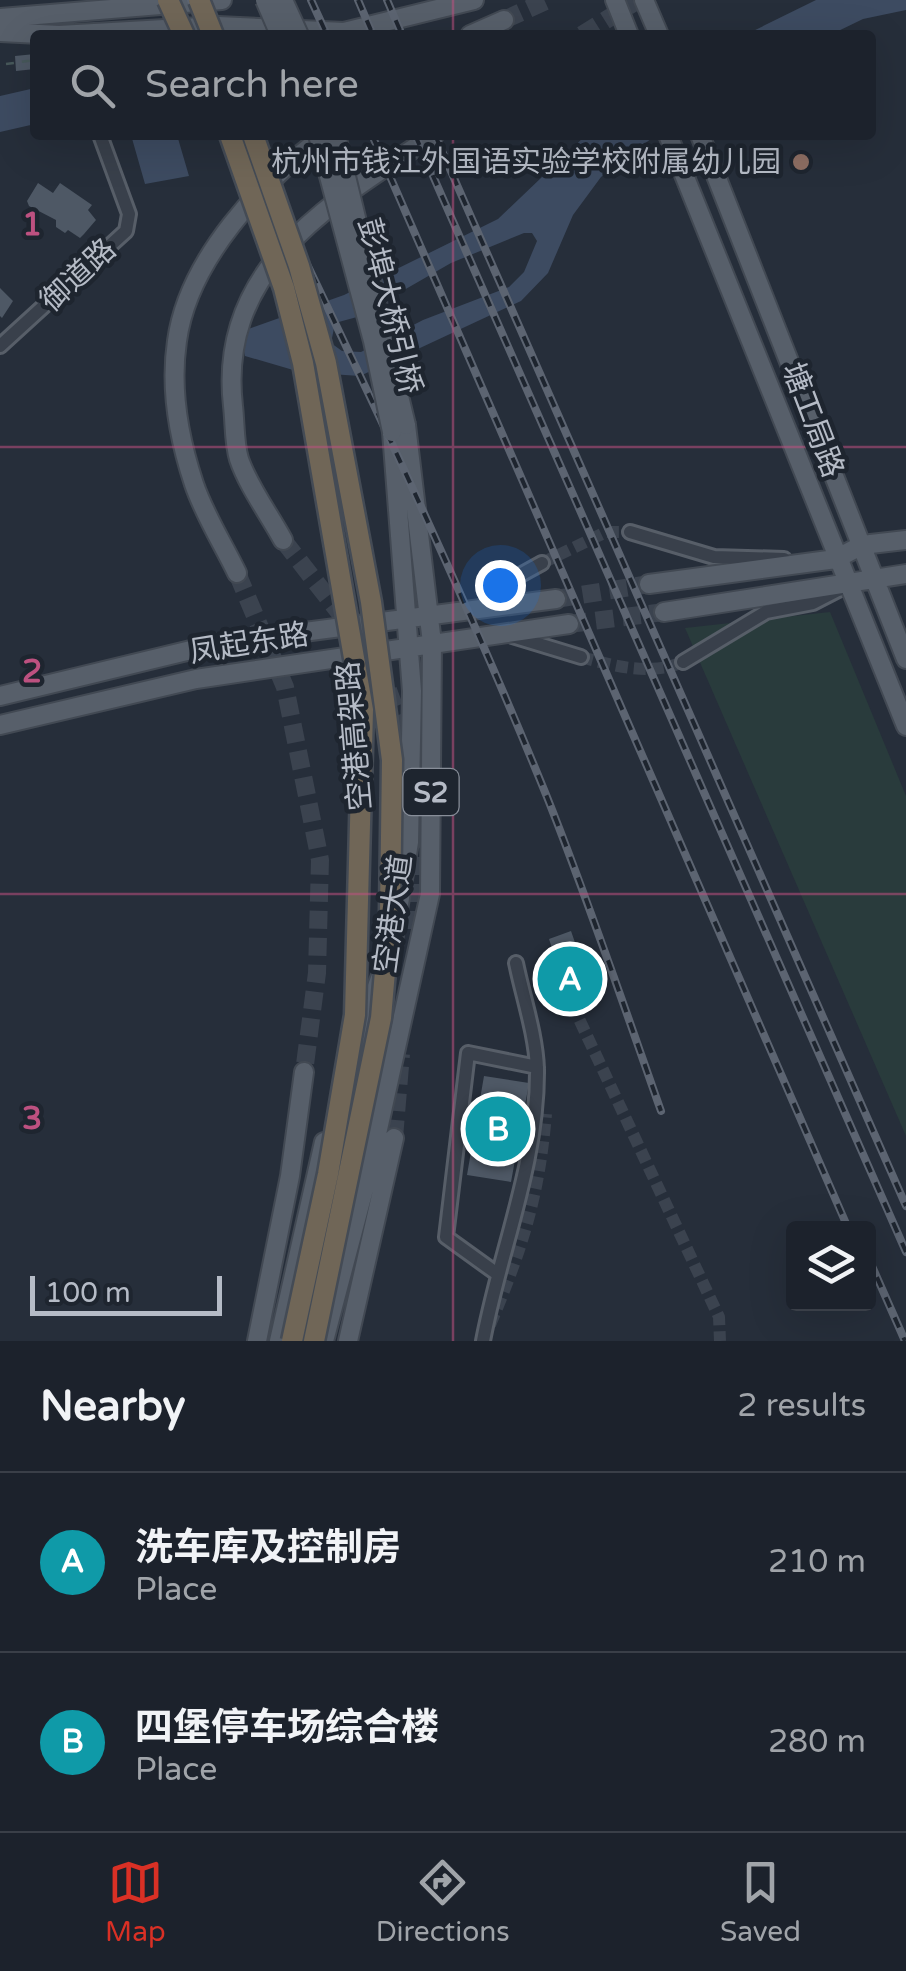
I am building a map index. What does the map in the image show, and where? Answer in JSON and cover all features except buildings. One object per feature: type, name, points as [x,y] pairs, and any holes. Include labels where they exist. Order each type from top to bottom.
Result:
[{"type":"highway","points":[[168,0],[182,30]]},
{"type":"highway","points":[[199,0],[212,30]]},
{"type":"highway","name":"空港高架路","points":[[232,140],[284,288],[303,363],[363,710],[355,1015],[328,1174],[292,1341]]},
{"type":"highway","name":"空港高架路","points":[[255,140],[298,266],[326,364],[371,602],[392,760],[390,914],[381,1018],[314,1341]]},
{"type":"main road","points":[[0,18],[44,6],[222,0]]},
{"type":"main road","points":[[264,0],[278,30]]},
{"type":"main road","points":[[283,0],[296,30]]},
{"type":"main road","points":[[352,30],[474,0]]},
{"type":"main road","points":[[615,0],[628,30]]},
{"type":"main road","points":[[647,0],[657,30]]},
{"type":"main road","points":[[481,30],[504,20]]},
{"type":"main road","points":[[147,30],[218,26],[302,30]]},
{"type":"main road","points":[[0,32],[30,34]]},
{"type":"main road","name":"彭埠大桥引桥","points":[[319,140],[399,429]]},
{"type":"main road","points":[[237,573],[195,486],[176,414],[177,340],[199,274],[224,237],[261,194],[320,140]]},
{"type":"main road","points":[[337,140],[399,429]]},
{"type":"main road","points":[[283,540],[238,458],[231,393],[233,336],[254,289],[281,252],[329,206],[427,140]]},
{"type":"main road","name":"塘工局路","points":[[670,140],[906,726]]},
{"type":"main road","name":"塘工局路","points":[[702,140],[906,659]]},
{"type":"main road","name":"空港大道","points":[[324,1341],[423,942],[430,894],[432,642],[399,429]]},
{"type":"main road","name":"空港大道","points":[[279,1341],[332,1110],[399,924],[409,842],[412,691],[404,620],[399,429]]},
{"type":"main road","points":[[650,584],[836,559],[862,545],[906,540]]},
{"type":"main road","points":[[664,612],[906,574]]},
{"type":"main road","name":"凤起东路","points":[[0,696],[220,644],[556,600]]},
{"type":"main road","name":"凤起东路","points":[[0,725],[196,678],[568,624]]},
{"type":"main road","points":[[257,1341],[290,1176],[304,1072]]},
{"type":"main road","points":[[348,1341],[394,1138]]},
{"type":"street","points":[[44,6],[56,30]]},
{"type":"street","name":"御道路","points":[[0,346],[126,231],[128,214],[102,140]]},
{"type":"street","points":[[630,532],[714,556],[836,559]]},
{"type":"street","points":[[480,610],[502,586],[542,563]]},
{"type":"street","points":[[682,662],[766,612],[813,603],[849,585]]},
{"type":"street","points":[[495,634],[581,657]]},
{"type":"street","points":[[484,1341],[496,1273],[526,1179],[537,1067],[516,963]]},
{"type":"street","points":[[496,1273],[446,1238],[468,1053],[537,1067]]},
{"type":"path","points":[[6,64],[30,61]]},
{"type":"shaded area","points":[[830,612],[906,796],[906,1136],[685,628]]},
{"type":"water","points":[[816,0],[906,0],[906,10],[863,19],[840,30],[755,30]]},
{"type":"water","points":[[30,89],[30,125],[0,132],[0,96]]},
{"type":"water","points":[[132,140],[178,140],[189,176],[145,184]]},
{"type":"water","points":[[581,140],[649,140],[601,177],[573,215],[548,273],[521,301],[360,376],[300,372],[245,356],[240,332],[344,295],[498,219]],"holes":[[[524,233],[532,233],[537,241],[524,272],[509,287],[423,320],[361,352],[342,351],[331,343],[335,323],[357,317],[451,263]]]},
{"type":"tunnel","points":[[504,20],[548,0]]},
{"type":"tunnel","points":[[590,30],[638,0]]},
{"type":"tunnel","points":[[542,563],[606,532],[630,532]]},
{"type":"tunnel","points":[[283,540],[346,621]]},
{"type":"tunnel","points":[[237,573],[285,687],[320,860],[317,973],[304,1072]]},
{"type":"tunnel","points":[[556,599],[649,584]]},
{"type":"tunnel","points":[[569,624],[664,612]]},
{"type":"tunnel","points":[[581,657],[645,669],[683,662]]},
{"type":"tunnel","points":[[388,690],[410,750]]},
{"type":"tunnel","points":[[416,929],[417,805]]},
{"type":"tunnel","points":[[572,1004],[719,1317],[720,1341]]},
{"type":"tunnel","points":[[394,1138],[401,1054]]},
{"type":"tunnel","points":[[490,1325],[527,1222],[546,1114]]},
{"type":"railway","points":[[191,0],[205,30]]},
{"type":"railway","points":[[311,0],[325,30]]},
{"type":"railway","points":[[358,0],[371,30]]},
{"type":"railway","points":[[387,0],[400,30]]},
{"type":"railway","points":[[247,140],[401,464],[512,713],[577,875],[661,1111]]},
{"type":"railway","points":[[374,140],[845,1221]]},
{"type":"railway","points":[[417,140],[906,1252]]},
{"type":"railway","points":[[437,140],[906,1206]]},
{"type":"railway","points":[[876,1275],[905,1341]]},
{"type":"place","name":"杭州市钱江外国语实验学校附属幼儿园","points":[[801,162]]},
{"type":"place","name":"洗车库及控制房","points":[[570,979]]},
{"type":"place","name":"四堡停车场综合楼","points":[[498,1129]]}]
